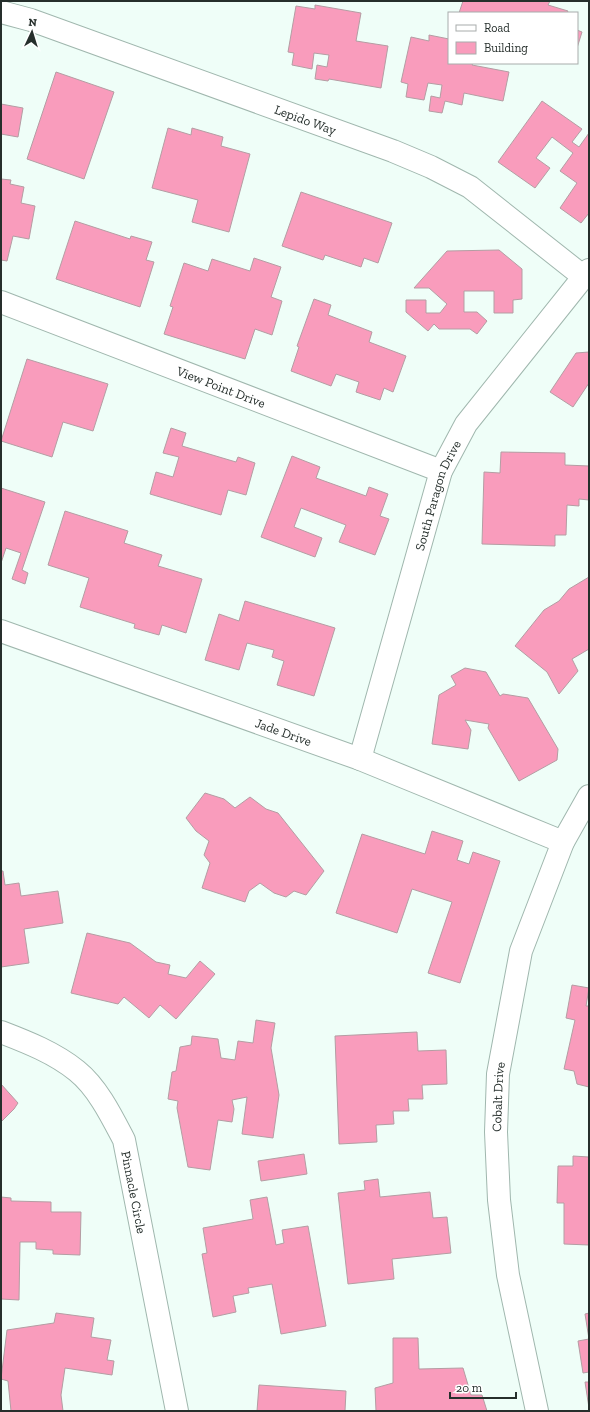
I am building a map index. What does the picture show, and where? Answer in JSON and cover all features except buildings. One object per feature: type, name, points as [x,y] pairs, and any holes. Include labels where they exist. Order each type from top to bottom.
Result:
[{"type":"street","name":"Lepido Way","points":[[1,12],[31,20],[393,151],[431,167],[470,187],[586,274]]},
{"type":"street","name":"South Paragon Drive","points":[[360,759],[441,471],[466,424],[586,274]]},
{"type":"street","name":"View Point Drive","points":[[1,302],[441,471]]},
{"type":"street","name":"Jade Drive","points":[[1,631],[360,759],[563,842]]},
{"type":"street","name":"Cobalt Drive","points":[[537,1411],[508,1275],[502,1222],[496,1132],[498,1074],[521,951],[563,842],[589,796]]},
{"type":"street","name":"Pinnacle Circle","points":[[1,1032],[40,1048],[78,1072],[104,1103],[124,1140],[177,1411]]}]
